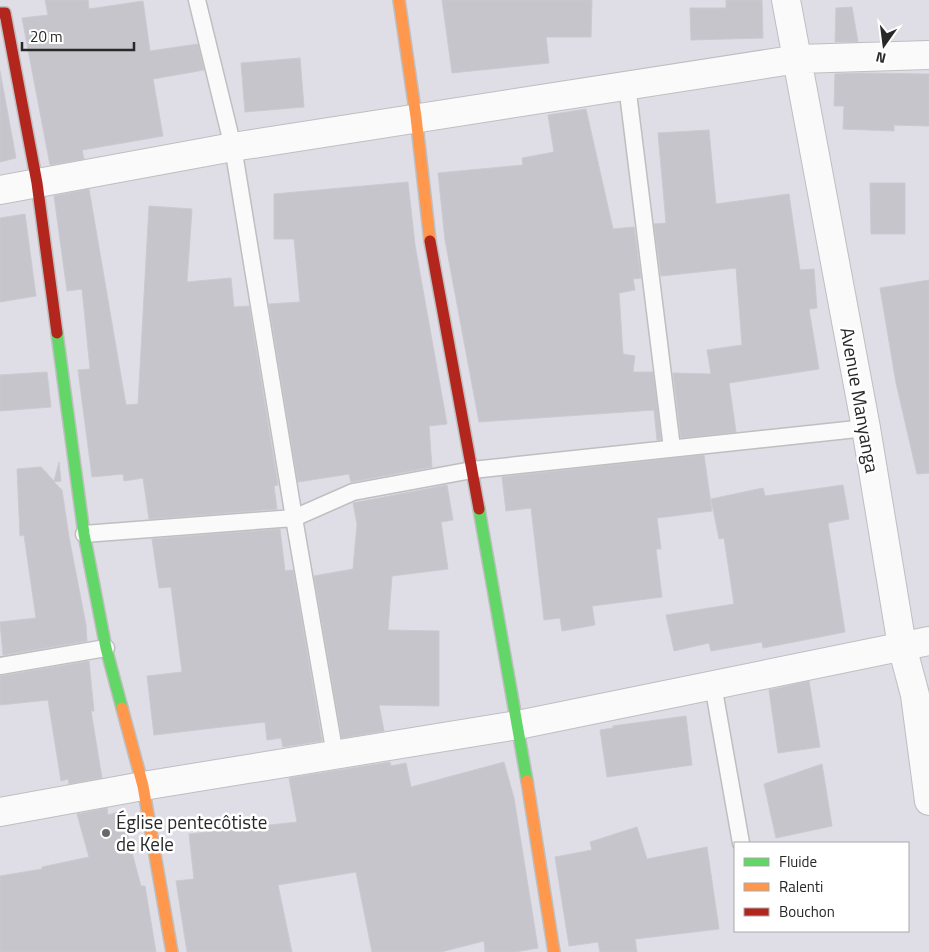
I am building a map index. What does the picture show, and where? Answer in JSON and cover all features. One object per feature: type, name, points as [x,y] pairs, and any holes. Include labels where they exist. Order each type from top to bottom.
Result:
[{"type":"street","points":[[399,0],[416,117],[430,242],[518,725],[554,952]]},
{"type":"street","name":"Avenue Manyanga","points":[[786,0],[866,428],[902,646],[915,695],[929,801]]},
{"type":"street","points":[[7,9],[37,183],[84,534],[106,648],[143,786],[172,952]]},
{"type":"street","points":[[0,190],[233,147],[798,59],[929,55]]},
{"type":"street","points":[[0,812],[143,786],[518,725],[929,641]]},
{"type":"lane","points":[[197,0],[233,147],[335,755]]},
{"type":"lane","points":[[627,85],[672,448]]},
{"type":"lane","points":[[84,534],[294,518],[353,492],[472,470],[866,428]]},
{"type":"lane","points":[[0,666],[106,648]]},
{"type":"lane","points":[[713,685],[741,842]]},
{"type":"building","points":[[45,0],[88,0],[89,9],[143,1],[150,51],[198,44],[204,70],[153,79],[163,136],[82,150],[84,159],[50,165],[22,18],[48,15]]},
{"type":"building","points":[[442,0],[592,0],[591,37],[546,37],[549,63],[452,73]]},
{"type":"building","points":[[726,0],[762,0],[763,38],[691,40],[690,8],[726,8]]},
{"type":"building","points":[[852,7],[858,42],[835,42],[836,8]]},
{"type":"building","points":[[300,58],[304,107],[245,112],[241,63]]},
{"type":"building","points":[[0,71],[16,158],[0,162]]},
{"type":"building","points":[[835,74],[929,74],[929,126],[894,125],[894,131],[843,129],[844,106],[834,106]]},
{"type":"building","points":[[586,109],[613,229],[634,227],[641,278],[633,279],[635,290],[619,293],[623,354],[635,356],[633,372],[653,372],[661,440],[657,440],[654,410],[479,422],[445,240],[438,173],[523,165],[522,158],[554,152],[548,115]]},
{"type":"building","points":[[709,130],[716,204],[789,194],[800,270],[814,269],[817,308],[809,309],[819,369],[729,383],[736,432],[681,438],[673,373],[711,374],[707,350],[742,345],[736,268],[661,276],[654,224],[666,223],[658,133]]},
{"type":"building","points":[[408,182],[415,245],[447,424],[429,426],[432,467],[351,482],[349,474],[298,482],[269,304],[300,302],[294,239],[274,239],[274,194]]},
{"type":"building","points":[[870,183],[905,183],[905,234],[871,234]]},
{"type":"building","points":[[89,189],[126,405],[138,404],[149,206],[192,209],[187,282],[231,278],[234,307],[249,306],[278,485],[274,486],[277,509],[149,519],[143,478],[124,481],[123,474],[92,477],[78,370],[90,369],[82,289],[67,291],[54,196]]},
{"type":"building","points":[[25,214],[36,296],[0,302],[0,218]]},
{"type":"building","points":[[929,280],[929,473],[917,474],[896,383],[880,288]]},
{"type":"building","points":[[47,372],[51,407],[0,411],[0,375]]},
{"type":"building","points":[[704,455],[712,511],[657,518],[661,549],[656,549],[662,597],[592,606],[595,625],[562,631],[560,618],[544,620],[531,508],[506,511],[502,477]]},
{"type":"building","points":[[59,462],[61,481],[54,482],[62,490],[86,625],[87,641],[3,655],[0,622],[36,618],[24,535],[20,536],[17,469],[41,467],[54,481]]},
{"type":"building","points":[[447,485],[453,520],[441,522],[448,569],[392,576],[388,630],[439,631],[439,706],[379,705],[384,731],[342,738],[314,576],[353,569],[357,524],[353,503]]},
{"type":"building","points":[[843,485],[849,519],[828,523],[845,632],[763,648],[762,642],[711,651],[709,643],[674,651],[666,615],[734,604],[724,538],[719,539],[711,499],[763,488],[765,496]]},
{"type":"building","points":[[280,529],[285,571],[293,570],[322,741],[283,747],[281,738],[267,740],[265,722],[154,735],[147,676],[182,672],[171,587],[159,588],[152,539]]},
{"type":"building","points":[[89,661],[94,711],[91,711],[102,778],[69,784],[68,779],[61,781],[48,700],[0,705],[0,676]]},
{"type":"building","points":[[809,681],[820,747],[778,753],[769,690]]},
{"type":"building","points":[[686,716],[692,765],[607,777],[600,730],[613,728],[613,726]]},
{"type":"building","points":[[390,762],[391,766],[406,763],[411,787],[504,762],[514,798],[538,948],[515,952],[485,952],[484,941],[441,952],[372,952],[356,872],[278,885],[292,952],[187,952],[176,881],[194,879],[189,834],[297,822],[289,778]]},
{"type":"building","points":[[822,764],[832,826],[776,838],[764,784]]},
{"type":"building","points":[[107,808],[108,815],[121,811],[141,886],[145,886],[156,952],[0,952],[0,876],[42,869],[42,867],[89,857],[77,814]]},
{"type":"building","points":[[637,827],[647,859],[707,847],[719,929],[635,939],[637,952],[600,952],[598,942],[569,946],[555,857],[592,850],[590,842]]},
{"type":"traffic: fast","points":[[57,333],[84,534],[106,648],[122,708]]},
{"type":"traffic: fast","points":[[479,509],[527,781]]},
{"type":"traffic: slow","points":[[399,0],[416,117],[430,241]]},
{"type":"traffic: slow","points":[[122,708],[143,786],[172,952]]},
{"type":"traffic: slow","points":[[527,781],[554,952]]},
{"type":"traffic: jam","points":[[0,13],[5,13],[37,183],[57,333]]},
{"type":"traffic: jam","points":[[430,241],[479,509]]},
{"type":"place","name":"Église pentecôtiste de Kele","points":[[106,833]]}]
